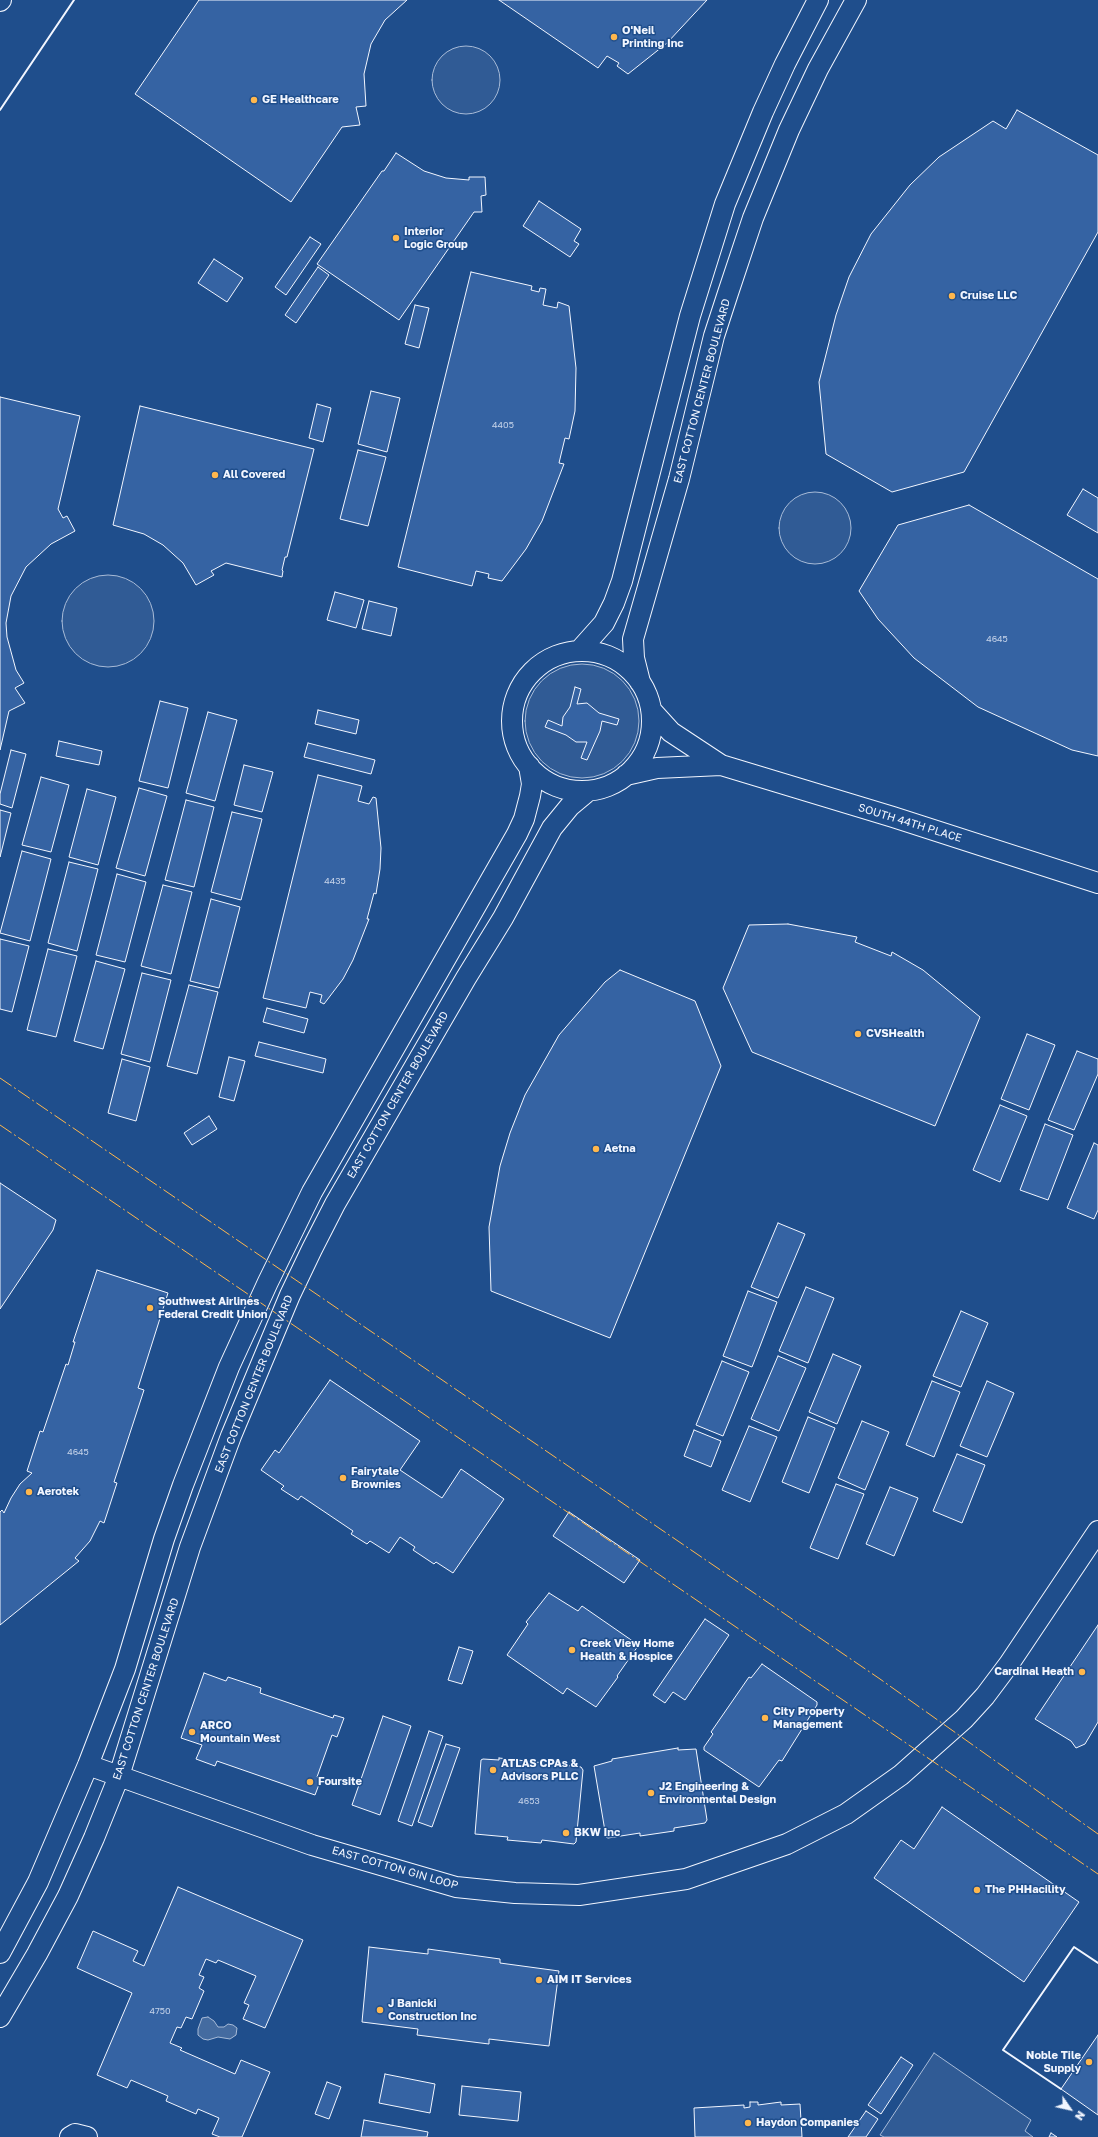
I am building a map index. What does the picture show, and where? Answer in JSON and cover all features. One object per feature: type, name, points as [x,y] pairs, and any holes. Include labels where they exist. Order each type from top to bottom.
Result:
[{"type":"street","points":[[580,651],[604,623],[614,603],[622,581],[690,316],[724,204],[785,64],[818,0]]},
{"type":"street","name":"EAST COTTON CENTER BOULEVARD","points":[[640,682],[623,664],[612,658],[594,652],[580,651],[562,654],[546,661],[527,678],[518,693],[514,707],[514,735],[518,749],[529,766],[543,779],[554,785],[571,790],[588,790],[610,785],[626,775],[636,764],[648,742],[651,729],[651,710],[647,695],[640,682],[634,658],[633,639],[679,479],[714,336],[753,218],[789,130],[818,69],[856,0]]},
{"type":"street","name":"SOUTH 44TH PLACE","points":[[651,710],[674,734],[721,765],[893,817],[1098,883]]},
{"type":"street","name":"SOUTH 44TH PLACE","points":[[626,775],[658,768],[721,765]]},
{"type":"street","name":"EAST COTTON CENTER BOULEVARD","points":[[0,1953],[38,1882],[88,1765],[125,1669],[164,1539],[202,1434],[268,1282],[312,1192],[505,857],[524,819],[531,790],[529,766]]},
{"type":"street","name":"EAST COTTON CENTER BOULEVARD","points":[[0,2017],[37,1954],[68,1896],[94,1838],[119,1776],[190,1548],[231,1436],[312,1249],[339,1198],[417,1062],[503,918],[552,828],[570,806],[588,790]]},
{"type":"street","points":[[417,1062],[414,1045],[418,1030],[425,1015],[464,954],[474,912]]},
{"type":"street","name":"EAST COTTON GIN LOOP","points":[[88,1765],[312,1845],[456,1886],[514,1893],[579,1895],[686,1879],[787,1844],[846,1814],[901,1776],[964,1719],[985,1696],[1009,1664],[1098,1531]]},
{"type":"street","points":[[70,2137],[75,2134],[87,2137]]},
{"type":"shaded area","points":[[459,46],[473,46],[485,51],[495,61],[500,73],[500,87],[495,99],[485,109],[473,114],[459,114],[447,109],[437,99],[432,87],[432,73],[437,61],[447,51]]},
{"type":"shaded area","points":[[808,492],[822,492],[829,494],[841,502],[849,514],[851,528],[849,542],[841,554],[829,562],[822,564],[808,564],[801,562],[789,554],[781,542],[779,535],[779,521],[781,514],[789,502],[801,494]]},
{"type":"shaded area","points":[[108,575],[126,578],[141,588],[151,603],[154,621],[151,639],[141,654],[126,664],[108,667],[90,664],[75,654],[65,639],[62,621],[65,603],[75,588],[90,578]]},
{"type":"shaded area","points":[[582,664],[604,668],[614,673],[630,689],[635,699],[639,721],[635,743],[630,753],[614,769],[604,774],[582,778],[560,774],[550,769],[534,753],[529,743],[525,721],[529,699],[534,689],[550,673],[560,668]]},
{"type":"shaded area","points":[[208,2017],[214,2021],[218,2027],[224,2027],[228,2024],[233,2025],[237,2028],[236,2035],[230,2039],[218,2037],[208,2040],[203,2039],[198,2035],[198,2029],[202,2018]]},
{"type":"shaded area","points":[[934,2053],[1031,2120],[1025,2131],[1033,2137],[884,2137],[880,2135]]},
{"type":"building","name":"GE Healthcare","points":[[199,0],[407,0],[385,20],[371,44],[364,74],[366,106],[356,107],[360,125],[342,127],[291,202],[135,94]]},
{"type":"building","name":"O'Neil Printing Inc","points":[[499,0],[707,0],[667,43],[628,74],[617,66],[619,63],[607,56],[598,68]]},
{"type":"building","name":"Cruise LLC","points":[[1017,110],[1098,155],[1098,232],[964,472],[892,492],[826,454],[819,382],[836,315],[849,277],[871,234],[910,185],[939,157],[993,121],[1006,129]]},
{"type":"building","name":"Interior Logic Group","points":[[396,153],[424,171],[446,178],[469,180],[469,177],[485,177],[486,195],[481,196],[482,212],[474,212],[399,320],[317,264]]},
{"type":"building","points":[[539,201],[581,229],[574,241],[579,244],[570,257],[523,226]]},
{"type":"building","points":[[310,237],[321,244],[286,295],[275,287]]},
{"type":"building","points":[[214,259],[243,278],[227,302],[198,283]]},
{"type":"building","points":[[318,267],[329,275],[296,323],[285,315]]},
{"type":"building","points":[[471,272],[532,286],[531,290],[539,292],[540,288],[546,289],[543,305],[557,308],[558,302],[569,306],[576,368],[575,411],[569,439],[565,438],[559,463],[564,464],[542,521],[526,549],[502,581],[488,578],[489,574],[476,571],[472,586],[398,567]]},
{"type":"building","points":[[415,305],[429,308],[419,348],[405,344]]},
{"type":"building","points":[[371,391],[400,398],[387,452],[358,444]]},
{"type":"building","points":[[0,397],[80,416],[58,509],[63,518],[67,516],[75,531],[51,544],[26,567],[11,596],[6,623],[7,637],[16,670],[24,683],[15,688],[25,703],[9,711],[0,750]]},
{"type":"building","points":[[317,404],[331,408],[323,442],[309,438]]},
{"type":"building","name":"All Covered","points":[[140,406],[314,449],[287,557],[285,557],[282,577],[226,563],[211,571],[214,575],[196,585],[183,563],[163,545],[144,534],[113,525]]},
{"type":"building","points":[[358,450],[386,457],[368,526],[340,519]]},
{"type":"building","points":[[1083,489],[1098,498],[1098,533],[1067,515]]},
{"type":"building","points":[[969,505],[1098,579],[1098,756],[1072,750],[978,707],[914,658],[878,619],[859,591],[898,525]]},
{"type":"building","points":[[335,592],[364,600],[356,628],[327,620]]},
{"type":"building","points":[[369,601],[397,608],[391,636],[362,629]]},
{"type":"building","points":[[575,687],[581,689],[577,704],[587,703],[599,713],[619,719],[617,725],[602,721],[600,731],[587,760],[581,758],[587,742],[576,742],[566,735],[545,727],[548,720],[562,726],[563,717],[570,707]]},
{"type":"building","points":[[160,701],[188,708],[168,788],[139,781]]},
{"type":"building","points":[[318,710],[359,720],[356,734],[315,724]]},
{"type":"building","points":[[208,712],[237,720],[215,801],[186,793]]},
{"type":"building","points":[[59,741],[102,751],[99,765],[56,756]]},
{"type":"building","points":[[308,743],[375,760],[371,774],[304,757]]},
{"type":"building","points":[[11,750],[26,754],[12,808],[0,804],[0,794]]},
{"type":"building","points":[[244,765],[273,772],[262,812],[234,805]]},
{"type":"building","points":[[318,775],[362,786],[358,801],[369,804],[373,797],[376,798],[381,848],[380,869],[376,894],[374,893],[367,919],[369,919],[353,960],[343,979],[324,1004],[320,1002],[322,995],[310,992],[306,1008],[263,998]]},
{"type":"building","points":[[41,777],[69,785],[51,852],[22,845]]},
{"type":"building","points":[[139,788],[167,796],[145,876],[116,868]]},
{"type":"building","points":[[87,789],[116,797],[98,865],[69,857]]},
{"type":"building","points":[[186,800],[214,807],[194,887],[165,880]]},
{"type":"building","points":[[0,810],[11,813],[0,857]]},
{"type":"building","points":[[232,812],[262,819],[241,900],[211,892]]},
{"type":"building","points":[[22,851],[51,859],[30,941],[0,933]]},
{"type":"building","points":[[69,862],[98,869],[77,951],[48,943]]},
{"type":"building","points":[[117,874],[146,882],[125,962],[96,955]]},
{"type":"building","points":[[163,885],[192,892],[171,974],[141,966]]},
{"type":"building","points":[[211,899],[240,907],[219,988],[190,981]]},
{"type":"building","name":"CVSHealth","points":[[788,924],[857,937],[855,942],[891,956],[892,952],[923,970],[980,1017],[935,1126],[752,1052],[723,988],[749,925]]},
{"type":"building","points":[[0,939],[29,946],[12,1012],[0,1009]]},
{"type":"building","points":[[48,949],[77,956],[56,1037],[27,1030]]},
{"type":"building","points":[[96,961],[125,969],[103,1049],[74,1041]]},
{"type":"building","name":"Aetna","points":[[620,970],[695,1001],[721,1066],[610,1338],[491,1291],[489,1227],[500,1166],[510,1133],[525,1095],[559,1035],[605,982]]},
{"type":"building","points":[[142,973],[171,980],[150,1062],[121,1054]]},
{"type":"building","points":[[189,985],[218,992],[197,1074],[167,1066]]},
{"type":"building","points":[[267,1008],[308,1019],[304,1033],[263,1022]]},
{"type":"building","points":[[1027,1034],[1055,1045],[1029,1110],[1001,1099]]},
{"type":"building","points":[[259,1042],[326,1059],[323,1073],[255,1056]]},
{"type":"building","points":[[1077,1051],[1098,1059],[1098,1074],[1074,1130],[1048,1120]]},
{"type":"building","points":[[229,1057],[245,1061],[234,1101],[219,1097]]},
{"type":"building","points":[[122,1059],[150,1067],[136,1121],[108,1113]]},
{"type":"building","points":[[1000,1105],[1027,1116],[1000,1182],[973,1170]]},
{"type":"building","points":[[209,1116],[217,1129],[192,1145],[184,1133]]},
{"type":"building","points":[[1045,1124],[1073,1135],[1048,1200],[1020,1190]]},
{"type":"building","points":[[1094,1143],[1098,1145],[1098,1210],[1094,1219],[1067,1208]]},
{"type":"building","points":[[0,1183],[56,1220],[53,1230],[0,1309]]},
{"type":"building","points":[[778,1223],[805,1234],[778,1298],[751,1287]]},
{"type":"building","points":[[97,1270],[168,1293],[138,1388],[144,1390],[114,1482],[117,1483],[104,1523],[100,1521],[90,1541],[75,1558],[79,1561],[0,1625],[0,1512],[2,1510],[4,1513],[20,1484],[32,1473],[27,1471],[40,1431],[43,1432],[66,1364],[68,1365],[75,1342],[73,1342]]},
{"type":"building","points":[[806,1287],[834,1298],[808,1363],[779,1351]]},
{"type":"building","points":[[748,1291],[777,1302],[752,1367],[723,1356]]},
{"type":"building","points":[[961,1311],[988,1323],[961,1387],[933,1376]]},
{"type":"building","points":[[833,1354],[861,1366],[837,1424],[809,1412]]},
{"type":"building","points":[[778,1356],[806,1368],[779,1431],[751,1419]]},
{"type":"building","points":[[722,1361],[749,1372],[723,1436],[696,1425]]},
{"type":"building","name":"Fairytale Brownies","points":[[330,1380],[420,1441],[400,1470],[442,1498],[461,1469],[504,1499],[453,1573],[436,1562],[434,1564],[413,1550],[415,1547],[400,1537],[389,1553],[370,1541],[367,1544],[351,1534],[353,1531],[301,1496],[298,1500],[281,1489],[284,1486],[261,1470],[275,1450],[279,1453]]},
{"type":"building","points":[[932,1381],[960,1392],[934,1457],[906,1445]]},
{"type":"building","points":[[987,1381],[1014,1393],[987,1457],[960,1446]]},
{"type":"building","points":[[808,1417],[835,1428],[809,1493],[782,1482]]},
{"type":"building","points":[[862,1421],[889,1432],[865,1490],[838,1478]]},
{"type":"building","points":[[749,1426],[777,1437],[750,1502],[722,1490]]},
{"type":"building","points":[[694,1430],[721,1441],[711,1467],[684,1456]]},
{"type":"building","points":[[957,1454],[985,1465],[962,1523],[933,1511]]},
{"type":"building","points":[[836,1484],[864,1494],[838,1559],[810,1548]]},
{"type":"building","points":[[890,1487],[918,1498],[894,1556],[866,1544]]},
{"type":"building","points":[[569,1512],[640,1560],[624,1583],[553,1536]]},
{"type":"building","name":"Creek View Home Health & Hospice","points":[[549,1593],[578,1611],[582,1606],[638,1646],[596,1707],[567,1688],[563,1694],[507,1655],[528,1624],[526,1622]]},
{"type":"building","points":[[705,1619],[729,1635],[685,1700],[673,1692],[665,1703],[653,1695]]},
{"type":"building","name":"Cardinal Heath","points":[[1098,1625],[1098,1722],[1085,1744],[1076,1748],[1071,1741],[1035,1719]]},
{"type":"building","points":[[459,1647],[473,1651],[462,1684],[448,1680]]},
{"type":"building","name":"City Property Management","points":[[762,1664],[817,1702],[817,1705],[782,1761],[779,1760],[759,1787],[704,1750],[704,1747],[713,1734],[711,1732],[749,1677],[751,1678]]},
{"type":"building","points":[[204,1673],[226,1681],[228,1677],[261,1688],[260,1693],[333,1718],[334,1715],[344,1718],[337,1737],[332,1735],[317,1777],[321,1779],[315,1795],[217,1761],[215,1766],[196,1759],[202,1745],[181,1738]]},
{"type":"building","points":[[383,1716],[411,1726],[380,1815],[352,1805]]},
{"type":"building","points":[[429,1731],[443,1736],[412,1826],[398,1821]]},
{"type":"building","points":[[446,1744],[460,1748],[432,1827],[418,1822]]},
{"type":"building","name":"J2 Engineering & Environmental Design","points":[[678,1748],[678,1750],[696,1749],[707,1820],[705,1823],[674,1828],[674,1831],[640,1836],[640,1833],[608,1838],[606,1837],[594,1766],[612,1761],[612,1759]]},
{"type":"building","points":[[499,1758],[581,1767],[583,1770],[576,1842],[574,1844],[542,1840],[541,1843],[507,1840],[508,1837],[475,1834],[481,1760],[499,1760]]},
{"type":"building","name":"The PHHacility","points":[[942,1807],[1079,1902],[1024,1982],[874,1878],[901,1840],[914,1849]]},
{"type":"building","points":[[178,1887],[303,1940],[265,2028],[243,2019],[249,2005],[244,2003],[256,1976],[218,1960],[216,1963],[206,1959],[199,1975],[204,1977],[199,1988],[204,1991],[192,2019],[186,2017],[181,2028],[177,2027],[170,2043],[182,2048],[180,2050],[235,2074],[241,2060],[270,2072],[242,2137],[220,2137],[212,2134],[219,2118],[198,2109],[196,2114],[166,2101],[168,2096],[131,2080],[127,2088],[97,2075],[132,1993],[77,1968],[93,1931],[138,1951],[133,1961],[144,1966]]},
{"type":"building","points":[[369,1947],[428,1954],[428,1949],[500,1959],[500,1963],[559,1971],[549,2046],[489,2039],[489,2044],[417,2035],[418,2029],[362,2022]]},
{"type":"building","name":"Noble Tile Supply","points":[[1098,2035],[1098,2115],[1061,2089]]},
{"type":"building","points":[[901,2057],[913,2065],[881,2114],[868,2105]]},
{"type":"building","points":[[385,2074],[435,2084],[430,2113],[379,2103]]},
{"type":"building","points":[[327,2082],[341,2087],[329,2119],[315,2114]]},
{"type":"building","points":[[462,2086],[521,2092],[518,2121],[459,2115]]},
{"type":"building","name":"Haydon Companies","points":[[750,2102],[758,2102],[758,2105],[781,2102],[781,2105],[800,2104],[802,2137],[695,2137],[694,2108],[744,2105],[744,2108],[750,2107]]},
{"type":"building","points":[[866,2111],[878,2119],[866,2137],[848,2137]]},
{"type":"building","points":[[364,2120],[428,2132],[427,2137],[361,2137]]},
{"type":"building","points":[[1051,2133],[1057,2137],[1049,2137]]},
{"type":"wall","points":[[0,110],[74,0]]},
{"type":"wall","points":[[1061,2089],[1003,2050],[1074,1947],[1098,1963]]},
{"type":"power","points":[[0,1078],[880,1679],[1098,1834]]},
{"type":"power","points":[[0,1125],[1098,1874]]},
{"type":"place","name":"O'Neil Printing Inc","points":[[614,37]]},
{"type":"place","name":"GE Healthcare","points":[[254,100]]},
{"type":"place","name":"Interior Logic Group","points":[[396,238]]},
{"type":"place","name":"Cruise LLC","points":[[952,296]]},
{"type":"place","name":"All Covered","points":[[215,475]]},
{"type":"place","name":"CVSHealth","points":[[858,1034]]},
{"type":"place","name":"Aetna","points":[[596,1149]]},
{"type":"place","name":"Southwest Airlines Federal Credit Union","points":[[150,1308]]},
{"type":"place","name":"Fairytale Brownies","points":[[343,1478]]},
{"type":"place","name":"Aerotek","points":[[29,1492]]},
{"type":"place","name":"Creek View Home Health & Hospice","points":[[572,1650]]},
{"type":"place","name":"Cardinal Heath","points":[[1082,1672]]},
{"type":"place","name":"City Property Management","points":[[765,1718]]},
{"type":"place","name":"ARCO Mountain West","points":[[192,1732]]},
{"type":"place","name":"ATLAS CPAs & Advisors PLLC","points":[[493,1770]]},
{"type":"place","name":"Foursite","points":[[310,1782]]},
{"type":"place","name":"J2 Engineering & Environmental Design","points":[[651,1793]]},
{"type":"place","name":"BKW Inc","points":[[566,1833]]},
{"type":"place","name":"The PHHacility","points":[[977,1890]]},
{"type":"place","name":"AIM IT Services","points":[[539,1980]]},
{"type":"place","name":"J Banicki Construction Inc","points":[[380,2010]]},
{"type":"place","name":"Noble Tile Supply","points":[[1089,2062]]},
{"type":"place","name":"Haydon Companies","points":[[748,2123]]}]
